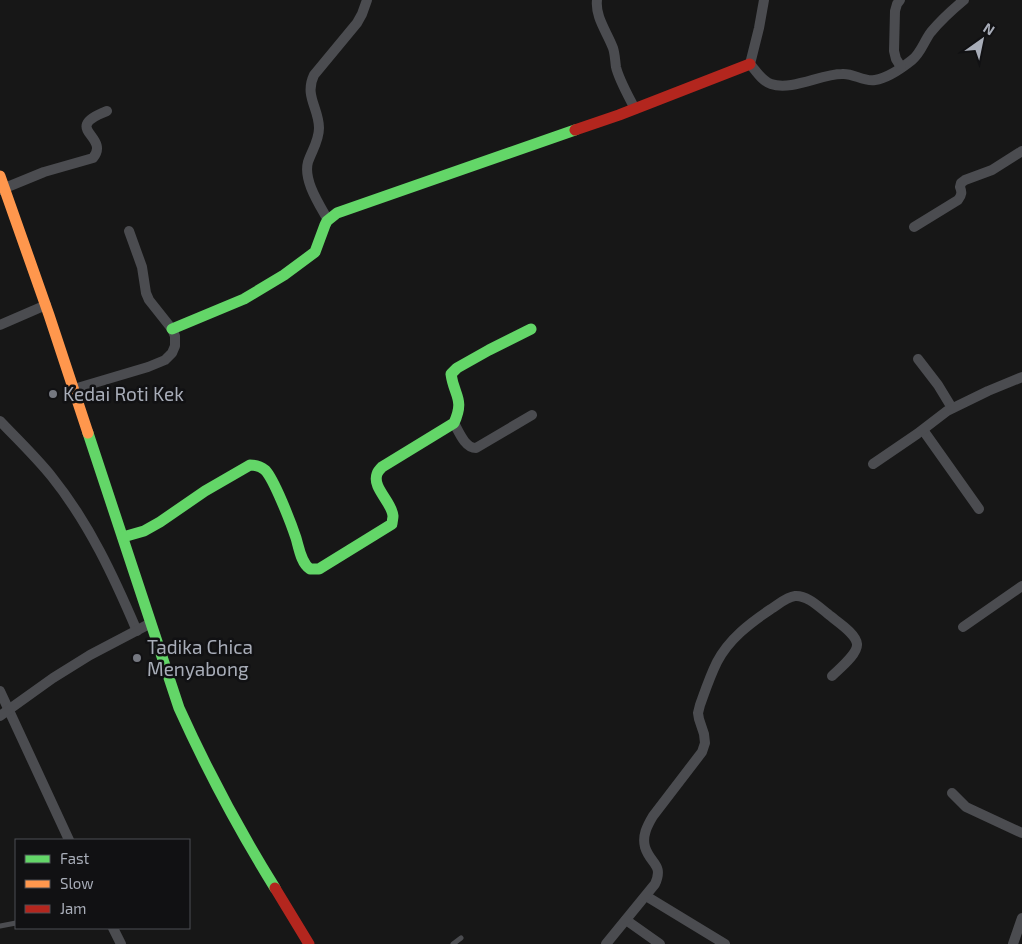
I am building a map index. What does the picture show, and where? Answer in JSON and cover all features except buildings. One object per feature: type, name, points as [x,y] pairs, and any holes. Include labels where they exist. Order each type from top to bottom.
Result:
[{"type":"street","points":[[328,220],[311,188],[307,169],[318,140],[319,130],[311,100],[311,82],[314,75],[357,23],[367,0]]},
{"type":"street","points":[[597,0],[601,22],[616,57],[616,67],[635,109]]},
{"type":"street","points":[[750,64],[764,0]]},
{"type":"street","points":[[900,0],[895,11],[894,51],[901,67]]},
{"type":"street","points":[[750,64],[764,80],[781,86],[843,74],[851,74],[867,80],[876,80],[887,76],[912,60],[939,23],[964,0]]},
{"type":"street","points":[[172,329],[244,298],[284,275],[315,252],[321,233],[328,220],[337,213],[635,109],[750,64]]},
{"type":"street","points":[[2,189],[44,172],[94,158],[97,146],[86,124],[93,116],[107,111]]},
{"type":"street","points":[[914,227],[958,200],[962,192],[961,183],[965,180],[992,170],[1022,151]]},
{"type":"street","points":[[0,176],[2,189],[46,305],[178,708],[204,763],[245,840],[309,944]]},
{"type":"street","points":[[74,389],[148,367],[165,360],[172,353],[175,346],[176,336],[149,300],[146,293],[142,266],[129,231]]},
{"type":"street","points":[[0,325],[46,305]]},
{"type":"street","points":[[123,538],[144,531],[205,491],[250,465],[256,465],[262,467],[272,480],[294,532],[306,567],[313,571],[319,569],[392,524],[394,521],[393,514],[376,481],[376,473],[379,469],[454,423],[460,408],[459,397],[452,382],[451,374],[457,368],[531,329]]},
{"type":"street","points":[[918,359],[938,385],[952,408]]},
{"type":"street","points":[[873,464],[952,408],[1022,377]]},
{"type":"street","points":[[454,423],[467,445],[476,448],[532,415]]},
{"type":"street","points":[[0,421],[53,478],[75,509],[106,562],[137,631]]},
{"type":"street","points":[[923,430],[979,508]]},
{"type":"street","points":[[963,627],[1022,586]]},
{"type":"street","points":[[606,944],[646,896],[659,876],[658,869],[646,848],[644,837],[647,827],[653,816],[702,752],[705,743],[698,713],[700,705],[718,660],[730,644],[753,622],[788,598],[802,597],[818,606],[855,638],[856,650],[832,676]]},
{"type":"street","points":[[0,716],[53,678],[90,655],[151,623]]},
{"type":"street","points":[[0,691],[69,839]]},
{"type":"street","points":[[952,793],[966,807],[1022,833]]},
{"type":"street","points":[[646,896],[725,944]]},
{"type":"street","points":[[1013,944],[1022,918]]},
{"type":"street","points":[[626,920],[660,944]]},
{"type":"street","points":[[113,929],[121,944]]},
{"type":"lane","points":[[0,926],[15,923]]},
{"type":"lane","points":[[453,944],[462,938]]},
{"type":"traffic: fast","points":[[172,329],[244,299],[284,275],[315,252],[327,221],[337,213],[575,130]]},
{"type":"traffic: fast","points":[[123,537],[144,531],[160,522],[205,491],[250,465],[265,470],[269,475],[290,522],[304,563],[310,569],[319,569],[392,524],[392,511],[377,484],[377,473],[382,467],[454,423],[459,403],[451,374],[457,368],[531,329]]},
{"type":"traffic: fast","points":[[88,433],[179,708],[224,799],[275,888]]},
{"type":"traffic: slow","points":[[0,176],[88,433]]},
{"type":"traffic: jam","points":[[575,130],[750,64]]},
{"type":"traffic: jam","points":[[275,888],[309,944]]},
{"type":"place","name":"Kedai Roti Kek","points":[[53,394]]},
{"type":"place","name":"Tadika Chica Menyabong","points":[[137,658]]}]
